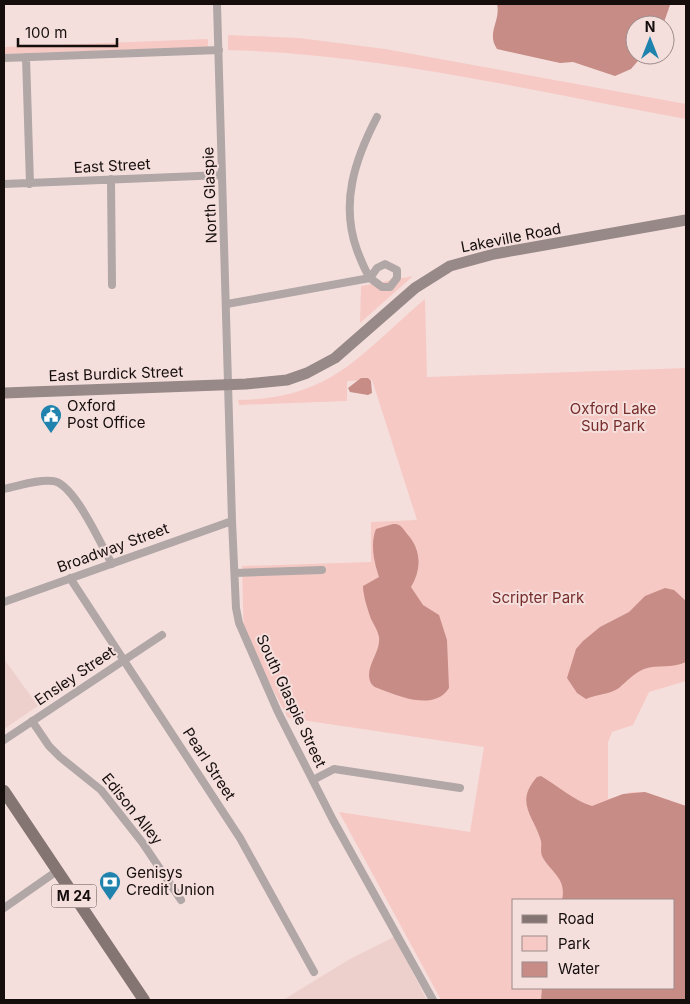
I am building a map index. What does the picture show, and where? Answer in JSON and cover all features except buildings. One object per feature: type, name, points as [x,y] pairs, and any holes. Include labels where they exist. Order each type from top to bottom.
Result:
[{"type":"main road","name":"Lakeville Road","points":[[228,385],[280,382],[323,366],[352,344],[415,288],[434,275],[454,265],[494,254],[686,220]]},
{"type":"main road","name":"East Burdick Street","points":[[4,393],[228,385]]},
{"type":"main road","name":"M 24","points":[[4,791],[144,1000]]},
{"type":"street","name":"North Glaspie","points":[[217,4],[228,385]]},
{"type":"street","points":[[4,58],[219,50]]},
{"type":"street","points":[[26,57],[30,184]]},
{"type":"street","points":[[227,304],[370,278],[364,270],[354,243],[350,223],[350,201],[359,153],[377,117]]},
{"type":"street","name":"East Street","points":[[4,184],[222,175]]},
{"type":"street","points":[[111,179],[112,285]]},
{"type":"street","name":"South Glaspie Street","points":[[228,385],[232,521],[240,624],[278,712],[432,1000]]},
{"type":"street","points":[[4,489],[50,480],[62,484],[73,495],[112,564]]},
{"type":"street","name":"Broadway Street","points":[[4,602],[232,521]]},
{"type":"street","points":[[235,573],[322,570]]},
{"type":"street","name":"Pearl Street","points":[[70,578],[240,838],[314,972]]},
{"type":"street","name":"Ensley Street","points":[[4,740],[162,635]]},
{"type":"street","name":"Edison Alley","points":[[32,721],[49,746],[101,790],[142,842],[181,900]]},
{"type":"street","points":[[313,780],[334,769],[460,788]]},
{"type":"street","points":[[4,908],[58,871]]},
{"type":"shaded area","points":[[4,659],[38,706],[4,729]]},
{"type":"shaded area","points":[[394,937],[427,1000],[283,1000],[350,959]]},
{"type":"green space","points":[[228,35],[299,38],[385,49],[686,104],[686,119],[401,66],[286,53],[228,50]]},
{"type":"green space","points":[[208,39],[208,47],[4,54],[4,47]]},
{"type":"green space","points":[[413,276],[360,323],[361,286]]},
{"type":"green space","name":"Scripter Park","points":[[425,299],[427,377],[686,368],[686,681],[649,692],[633,725],[612,732],[608,742],[608,799],[632,792],[645,792],[686,806],[686,1000],[441,1000],[339,812],[470,832],[484,747],[288,718],[250,646],[244,646],[242,566],[371,562],[371,522],[417,520],[372,380],[347,381],[347,401],[239,405],[238,400],[270,398],[298,392],[342,370],[362,355]]},
{"type":"water","points":[[497,4],[670,4],[666,15],[625,15],[625,65],[634,65],[631,69],[615,76],[573,62],[560,63],[497,49],[494,43],[493,32],[498,10]]},
{"type":"water","points":[[361,378],[368,378],[371,381],[372,393],[368,395],[350,392],[348,388]]},
{"type":"water","points":[[398,524],[402,527],[416,547],[419,560],[415,580],[411,587],[423,605],[439,615],[447,640],[449,688],[436,699],[419,700],[401,697],[376,688],[370,681],[371,664],[378,648],[379,637],[367,607],[363,586],[379,577],[373,553],[376,529]]},
{"type":"water","points":[[665,588],[674,590],[686,601],[686,662],[644,669],[619,688],[586,699],[577,693],[567,678],[576,649],[600,627],[629,612],[645,596]]},
{"type":"water","points":[[541,776],[572,797],[592,806],[623,794],[645,792],[686,806],[686,1000],[541,1000],[542,989],[675,989],[675,899],[562,899],[562,886],[542,856],[541,841],[526,802],[530,786],[537,777]]},
{"type":"place","name":"Oxford Post Office","points":[[51,434]]},
{"type":"place","name":"Genisys Credit Union","points":[[110,901]]},
{"type":"park label","name":"Oxford Lake Sub Park","points":[[613,418]]}]
